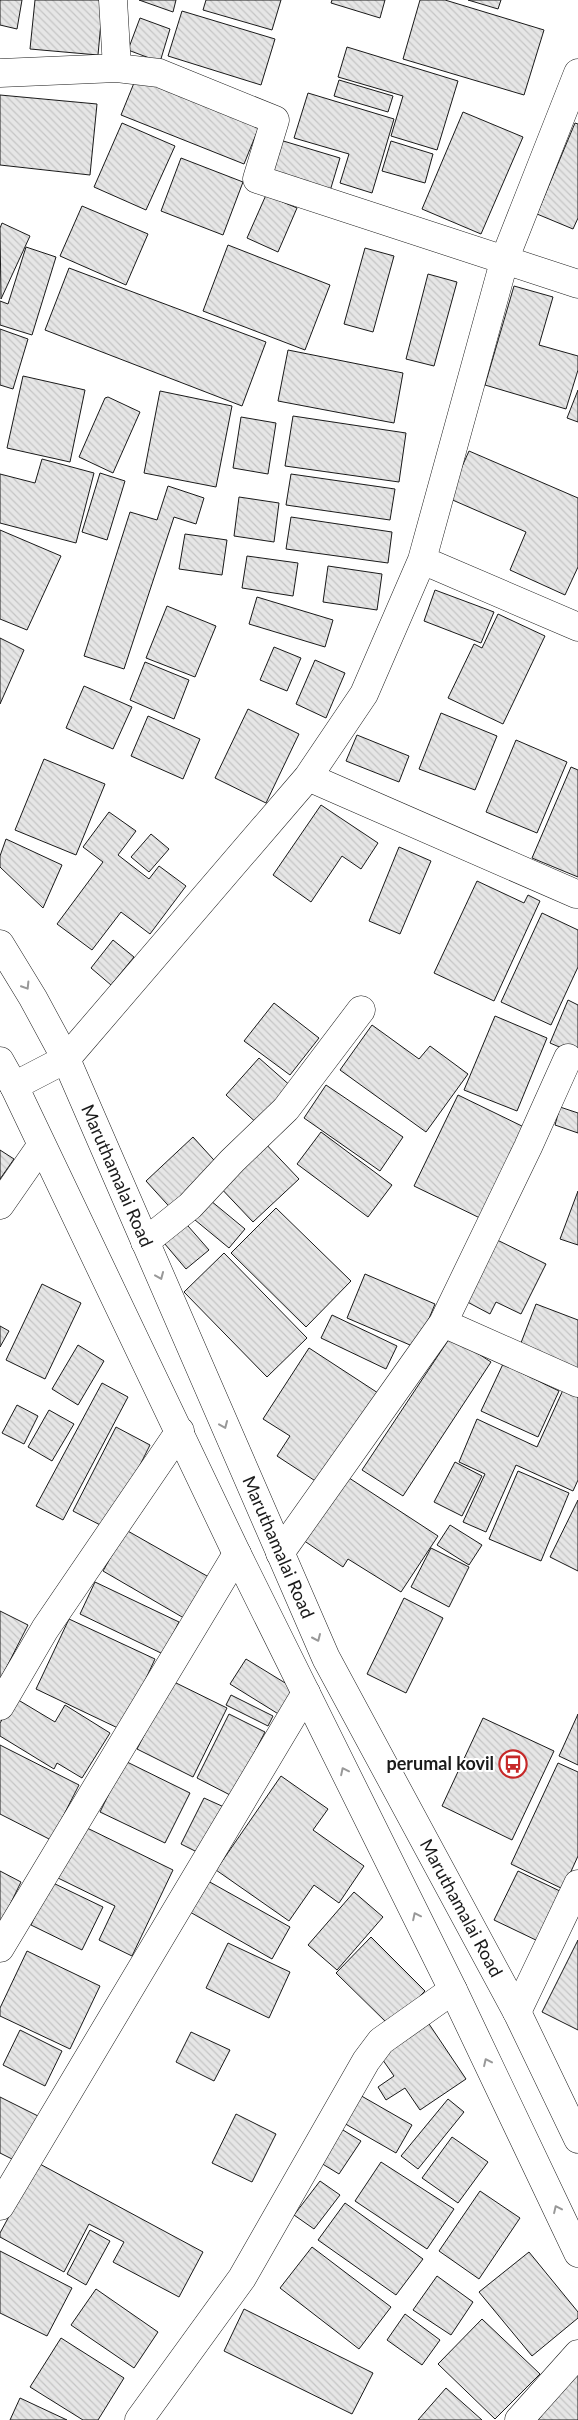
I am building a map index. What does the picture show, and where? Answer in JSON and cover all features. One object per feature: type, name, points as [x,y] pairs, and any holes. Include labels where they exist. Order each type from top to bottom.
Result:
[{"type":"street","points":[[113,0],[117,68]]},
{"type":"street","points":[[0,73],[117,68],[159,73],[275,120],[258,179],[505,258],[578,284]]},
{"type":"street","points":[[14,1086],[66,1059],[308,777],[364,694],[422,560],[505,258],[578,73]]},
{"type":"street","points":[[422,560],[578,627]]},
{"type":"street","points":[[308,777],[576,894]]},
{"type":"street","name":"Maruthamalai Road","points":[[0,944],[34,998],[66,1059],[326,1658],[517,2012],[578,2139]]},
{"type":"street","points":[[146,1242],[190,1206],[232,1161],[286,1109],[362,1010]]},
{"type":"street","points":[[280,1553],[443,1323],[528,1147],[568,1058]]},
{"type":"street","name":"Maruthamalai Road","points":[[0,1061],[14,1086],[41,1146],[180,1431],[237,1554],[453,1990],[578,2253]]},
{"type":"street","points":[[0,1205],[41,1146]]},
{"type":"street","points":[[443,1323],[578,1382]]},
{"type":"street","points":[[0,1706],[45,1629],[180,1431]]},
{"type":"street","points":[[0,1948],[237,1554]]},
{"type":"street","points":[[0,2206],[306,1693]]},
{"type":"street","points":[[517,2012],[578,1884]]},
{"type":"street","points":[[139,2420],[242,2278],[366,2061],[381,2041],[453,1990]]},
{"type":"street","points":[[519,2420],[578,2354]]},
{"type":"building","points":[[0,0],[22,0],[17,29],[0,25]]},
{"type":"building","points":[[35,0],[103,0],[98,55],[30,49]]},
{"type":"building","points":[[139,0],[176,0],[173,12]]},
{"type":"building","points":[[206,0],[281,0],[272,30],[203,10]]},
{"type":"building","points":[[332,0],[385,0],[380,18],[331,3]]},
{"type":"building","points":[[420,0],[445,0],[544,30],[524,95],[403,59]]},
{"type":"building","points":[[468,0],[501,0],[498,9]]},
{"type":"building","points":[[182,11],[275,39],[261,85],[168,56]]},
{"type":"building","points":[[140,18],[170,29],[160,62],[128,50]]},
{"type":"building","points":[[347,47],[458,81],[437,150],[391,136],[403,96],[338,77]]},
{"type":"building","points":[[136,78],[259,127],[244,164],[121,115]]},
{"type":"building","points":[[339,80],[393,96],[388,112],[334,96]]},
{"type":"building","points":[[308,93],[394,119],[372,193],[340,183],[349,154],[294,138]]},
{"type":"building","points":[[0,95],[97,104],[90,175],[0,165]]},
{"type":"building","points":[[463,112],[523,137],[481,234],[422,209]]},
{"type":"building","points":[[122,123],[175,146],[146,210],[94,187]]},
{"type":"building","points":[[575,123],[578,124],[578,218],[573,229],[537,214]]},
{"type":"building","points":[[280,140],[340,158],[330,191],[271,173]]},
{"type":"building","points":[[391,141],[433,154],[425,183],[382,171]]},
{"type":"building","points":[[181,158],[243,182],[223,235],[161,211]]},
{"type":"building","points":[[266,195],[297,208],[278,252],[247,238]]},
{"type":"building","points":[[82,206],[148,234],[126,285],[60,256]]},
{"type":"building","points":[[2,223],[30,236],[1,299],[0,228]]},
{"type":"building","points":[[228,245],[330,285],[305,350],[203,311]]},
{"type":"building","points":[[26,247],[56,257],[32,335],[0,325],[0,301],[8,304]]},
{"type":"building","points":[[365,248],[394,256],[373,332],[344,324]]},
{"type":"building","points":[[69,268],[266,342],[242,406],[45,330]]},
{"type":"building","points":[[428,274],[457,282],[434,366],[406,359]]},
{"type":"building","points":[[514,286],[553,297],[539,345],[578,356],[578,370],[566,409],[485,385]]},
{"type":"building","points":[[0,329],[28,339],[13,389],[0,385]]},
{"type":"building","points":[[288,350],[403,373],[394,423],[278,401]]},
{"type":"building","points":[[23,376],[85,390],[70,462],[7,448]]},
{"type":"building","points":[[578,390],[578,422],[567,418]]},
{"type":"building","points":[[160,391],[232,406],[216,487],[144,473]]},
{"type":"building","points":[[108,397],[140,412],[113,473],[79,457],[105,398]]},
{"type":"building","points":[[293,416],[406,433],[399,482],[285,466]]},
{"type":"building","points":[[241,417],[276,423],[268,474],[233,468]]},
{"type":"building","points":[[469,451],[578,498],[578,567],[565,595],[510,570],[526,532],[448,498]]},
{"type":"building","points":[[42,459],[94,473],[76,543],[0,523],[0,474],[35,483]]},
{"type":"building","points":[[100,473],[125,481],[107,540],[82,532]]},
{"type":"building","points":[[291,474],[395,489],[390,520],[286,505]]},
{"type":"building","points":[[168,486],[204,498],[196,524],[174,517],[124,669],[84,656],[130,512],[157,520]]},
{"type":"building","points":[[239,497],[279,503],[274,542],[234,536]]},
{"type":"building","points":[[291,517],[392,532],[388,563],[286,549]]},
{"type":"building","points":[[0,530],[61,556],[27,630],[0,619]]},
{"type":"building","points":[[185,534],[227,540],[222,575],[179,569]]},
{"type":"building","points":[[247,556],[298,563],[293,596],[242,588]]},
{"type":"building","points":[[328,566],[382,574],[377,610],[323,602]]},
{"type":"building","points":[[435,590],[494,612],[481,643],[424,621]]},
{"type":"building","points":[[257,597],[333,620],[325,647],[249,624]]},
{"type":"building","points":[[167,606],[216,626],[195,677],[146,658]]},
{"type":"building","points":[[498,614],[545,636],[503,724],[448,698],[474,644],[482,648]]},
{"type":"building","points":[[0,638],[24,650],[0,704]]},
{"type":"building","points":[[274,647],[301,658],[287,691],[260,680]]},
{"type":"building","points":[[315,660],[345,673],[326,718],[296,704]]},
{"type":"building","points":[[145,662],[189,680],[174,719],[130,700]]},
{"type":"building","points":[[84,686],[132,707],[113,749],[66,728]]},
{"type":"building","points":[[248,709],[299,734],[266,803],[215,778]]},
{"type":"building","points":[[441,713],[497,736],[475,790],[419,769]]},
{"type":"building","points":[[148,716],[200,739],[183,779],[131,756]]},
{"type":"building","points":[[357,735],[409,756],[399,782],[346,761]]},
{"type":"building","points":[[516,740],[567,762],[537,833],[486,812]]},
{"type":"building","points":[[44,759],[105,784],[76,855],[15,830]]},
{"type":"building","points":[[571,767],[578,770],[578,877],[532,858]]},
{"type":"building","points":[[321,805],[378,843],[361,869],[342,856],[311,902],[273,875]]},
{"type":"building","points":[[109,812],[136,831],[118,855],[149,879],[159,866],[186,886],[150,934],[121,912],[92,950],[57,924],[103,862],[83,847]]},
{"type":"building","points":[[151,834],[169,849],[149,872],[131,857]]},
{"type":"building","points":[[6,839],[62,865],[43,908],[0,867],[0,856]]},
{"type":"building","points":[[399,847],[431,861],[400,934],[369,921]]},
{"type":"building","points":[[477,881],[524,903],[528,895],[540,901],[494,1001],[434,973]]},
{"type":"building","points":[[542,913],[578,930],[578,967],[551,1025],[501,1002]]},
{"type":"building","points":[[113,940],[134,957],[111,985],[91,968]]},
{"type":"building","points":[[568,1000],[578,1005],[578,1055],[550,1043]]},
{"type":"building","points":[[274,1003],[319,1038],[290,1075],[244,1041]]},
{"type":"building","points":[[495,1016],[547,1038],[517,1111],[464,1090]]},
{"type":"building","points":[[372,1025],[419,1059],[430,1046],[468,1074],[426,1132],[340,1070]]},
{"type":"building","points":[[259,1058],[293,1088],[260,1126],[226,1095]]},
{"type":"building","points":[[326,1085],[403,1137],[380,1171],[304,1118]]},
{"type":"building","points":[[458,1095],[528,1129],[484,1220],[414,1186]]},
{"type":"building","points":[[560,1107],[578,1113],[578,1133],[555,1125]]},
{"type":"building","points":[[321,1132],[392,1185],[368,1217],[297,1164]]},
{"type":"building","points":[[193,1137],[223,1170],[176,1214],[146,1181]]},
{"type":"building","points":[[262,1140],[299,1179],[253,1222],[216,1183]]},
{"type":"building","points":[[0,1150],[14,1159],[0,1179]]},
{"type":"building","points":[[578,1191],[578,1245],[560,1239]]},
{"type":"building","points":[[205,1196],[245,1229],[229,1248],[189,1215]]},
{"type":"building","points":[[276,1208],[351,1281],[306,1327],[231,1253]]},
{"type":"building","points":[[181,1218],[209,1250],[186,1269],[159,1237]]},
{"type":"building","points":[[489,1236],[546,1264],[521,1314],[496,1302],[490,1314],[458,1297]]},
{"type":"building","points":[[224,1253],[307,1338],[267,1377],[184,1292]]},
{"type":"building","points":[[365,1274],[435,1304],[417,1348],[347,1318]]},
{"type":"building","points":[[42,1284],[81,1303],[45,1379],[6,1360]]},
{"type":"building","points":[[536,1304],[578,1320],[578,1370],[519,1348]]},
{"type":"building","points":[[332,1315],[397,1346],[386,1369],[321,1338]]},
{"type":"building","points":[[0,1326],[9,1331],[0,1347]]},
{"type":"building","points":[[451,1336],[491,1362],[403,1496],[362,1470]]},
{"type":"building","points":[[78,1345],[104,1361],[78,1405],[52,1389]]},
{"type":"building","points":[[309,1348],[378,1393],[320,1484],[277,1456],[290,1436],[263,1419]]},
{"type":"building","points":[[503,1364],[559,1391],[538,1437],[481,1411]]},
{"type":"building","points":[[102,1383],[128,1397],[63,1520],[36,1506]]},
{"type":"building","points":[[563,1390],[578,1397],[578,1480],[573,1491],[516,1465],[486,1532],[463,1522],[485,1474],[459,1462],[477,1419],[537,1447]]},
{"type":"building","points":[[17,1405],[38,1416],[24,1444],[2,1433]]},
{"type":"building","points":[[49,1410],[74,1424],[52,1461],[28,1447]]},
{"type":"building","points":[[116,1427],[150,1445],[108,1529],[73,1511]]},
{"type":"building","points":[[455,1462],[482,1476],[462,1516],[434,1502]]},
{"type":"building","points":[[518,1471],[569,1493],[541,1561],[489,1539]]},
{"type":"building","points":[[343,1474],[438,1536],[401,1592],[348,1559],[343,1567],[300,1538]]},
{"type":"building","points":[[578,1500],[578,1571],[550,1557]]},
{"type":"building","points":[[450,1525],[482,1545],[469,1565],[437,1545]]},
{"type":"building","points":[[126,1530],[214,1580],[189,1621],[103,1571]]},
{"type":"building","points":[[431,1548],[469,1567],[449,1607],[411,1587]]},
{"type":"building","points":[[95,1582],[179,1622],[163,1654],[80,1614]]},
{"type":"building","points":[[404,1598],[443,1618],[406,1693],[367,1674]]},
{"type":"building","points":[[0,1611],[28,1625],[0,1680]]},
{"type":"building","points":[[69,1619],[155,1659],[122,1730],[36,1689]]},
{"type":"building","points":[[246,1659],[295,1689],[280,1715],[230,1684]]},
{"type":"building","points":[[172,1681],[227,1708],[193,1777],[137,1749]]},
{"type":"building","points":[[231,1695],[273,1716],[268,1726],[226,1705]]},
{"type":"building","points":[[15,1698],[55,1722],[65,1705],[110,1733],[82,1778],[57,1763],[54,1769],[0,1736],[0,1723]]},
{"type":"building","points":[[229,1714],[265,1732],[232,1796],[197,1778]]},
{"type":"building","points":[[578,1714],[578,1765],[559,1756]]},
{"type":"building","points":[[483,1718],[554,1751],[512,1840],[442,1806]]},
{"type":"building","points":[[0,1745],[79,1785],[51,1840],[0,1814]]},
{"type":"building","points":[[125,1761],[190,1793],[165,1843],[100,1812]]},
{"type":"building","points":[[558,1763],[578,1772],[578,1856],[563,1889],[511,1864]]},
{"type":"building","points":[[281,1776],[328,1809],[313,1830],[364,1866],[339,1903],[314,1885],[289,1921],[216,1870]]},
{"type":"building","points":[[204,1798],[224,1807],[201,1854],[181,1844]]},
{"type":"building","points":[[83,1826],[173,1870],[132,1956],[99,1940],[115,1906],[58,1878]]},
{"type":"building","points":[[0,1871],[21,1882],[0,1925]]},
{"type":"building","points":[[518,1871],[564,1893],[540,1942],[494,1920]]},
{"type":"building","points":[[208,1881],[290,1927],[272,1959],[190,1912]]},
{"type":"building","points":[[51,1882],[103,1907],[82,1950],[31,1925]]},
{"type":"building","points":[[354,1892],[383,1917],[337,1970],[308,1945]]},
{"type":"building","points":[[371,1937],[425,1991],[390,2026],[336,1973]]},
{"type":"building","points":[[578,1940],[578,2030],[542,2012]]},
{"type":"building","points":[[228,1943],[290,1972],[269,2018],[206,1988]]},
{"type":"building","points":[[27,1951],[100,1986],[70,2049],[0,2016],[0,2008]]},
{"type":"building","points":[[427,2021],[466,2079],[420,2110],[405,2088],[386,2100],[378,2087],[394,2076],[378,2053]]},
{"type":"building","points":[[20,2030],[62,2051],[45,2086],[3,2065]]},
{"type":"building","points":[[191,2032],[230,2050],[214,2081],[176,2062]]},
{"type":"building","points":[[358,2094],[412,2125],[396,2153],[342,2122]]},
{"type":"building","points":[[0,2097],[42,2118],[20,2163],[0,2153]]},
{"type":"building","points":[[448,2099],[464,2112],[418,2169],[401,2156]]},
{"type":"building","points":[[236,2114],[276,2134],[252,2182],[212,2163]]},
{"type":"building","points":[[338,2127],[361,2141],[339,2174],[316,2160]]},
{"type":"building","points":[[452,2137],[488,2162],[458,2203],[422,2178]]},
{"type":"building","points":[[381,2162],[454,2209],[427,2249],[355,2201]]},
{"type":"building","points":[[38,2163],[203,2252],[179,2297],[113,2262],[124,2242],[89,2224],[64,2272],[0,2237],[0,2233]]},
{"type":"building","points":[[320,2181],[340,2195],[314,2229],[294,2215]]},
{"type":"building","points":[[480,2191],[520,2218],[479,2279],[439,2251]]},
{"type":"building","points":[[345,2203],[423,2259],[396,2295],[318,2240]]},
{"type":"building","points":[[90,2230],[110,2241],[86,2285],[67,2274]]},
{"type":"building","points":[[312,2247],[391,2307],[359,2349],[280,2288]]},
{"type":"building","points":[[0,2251],[72,2288],[47,2336],[0,2313]]},
{"type":"building","points":[[529,2252],[578,2312],[578,2318],[532,2356],[479,2292]]},
{"type":"building","points":[[437,2276],[473,2302],[451,2335],[413,2310]]},
{"type":"building","points":[[96,2289],[158,2332],[134,2368],[71,2325]]},
{"type":"building","points":[[244,2309],[373,2373],[352,2414],[224,2351]]},
{"type":"building","points":[[405,2314],[440,2340],[422,2365],[387,2340]]},
{"type":"building","points":[[482,2319],[540,2374],[495,2419],[438,2364]]},
{"type":"building","points":[[61,2338],[124,2378],[98,2420],[83,2420],[30,2387]]},
{"type":"building","points":[[578,2368],[578,2420],[538,2420]]},
{"type":"building","points":[[446,2388],[482,2420],[418,2420]]},
{"type":"building","points":[[20,2398],[67,2420],[10,2420]]},
{"type":"place","name":"perumal kovil","points":[[513,1764]]}]
